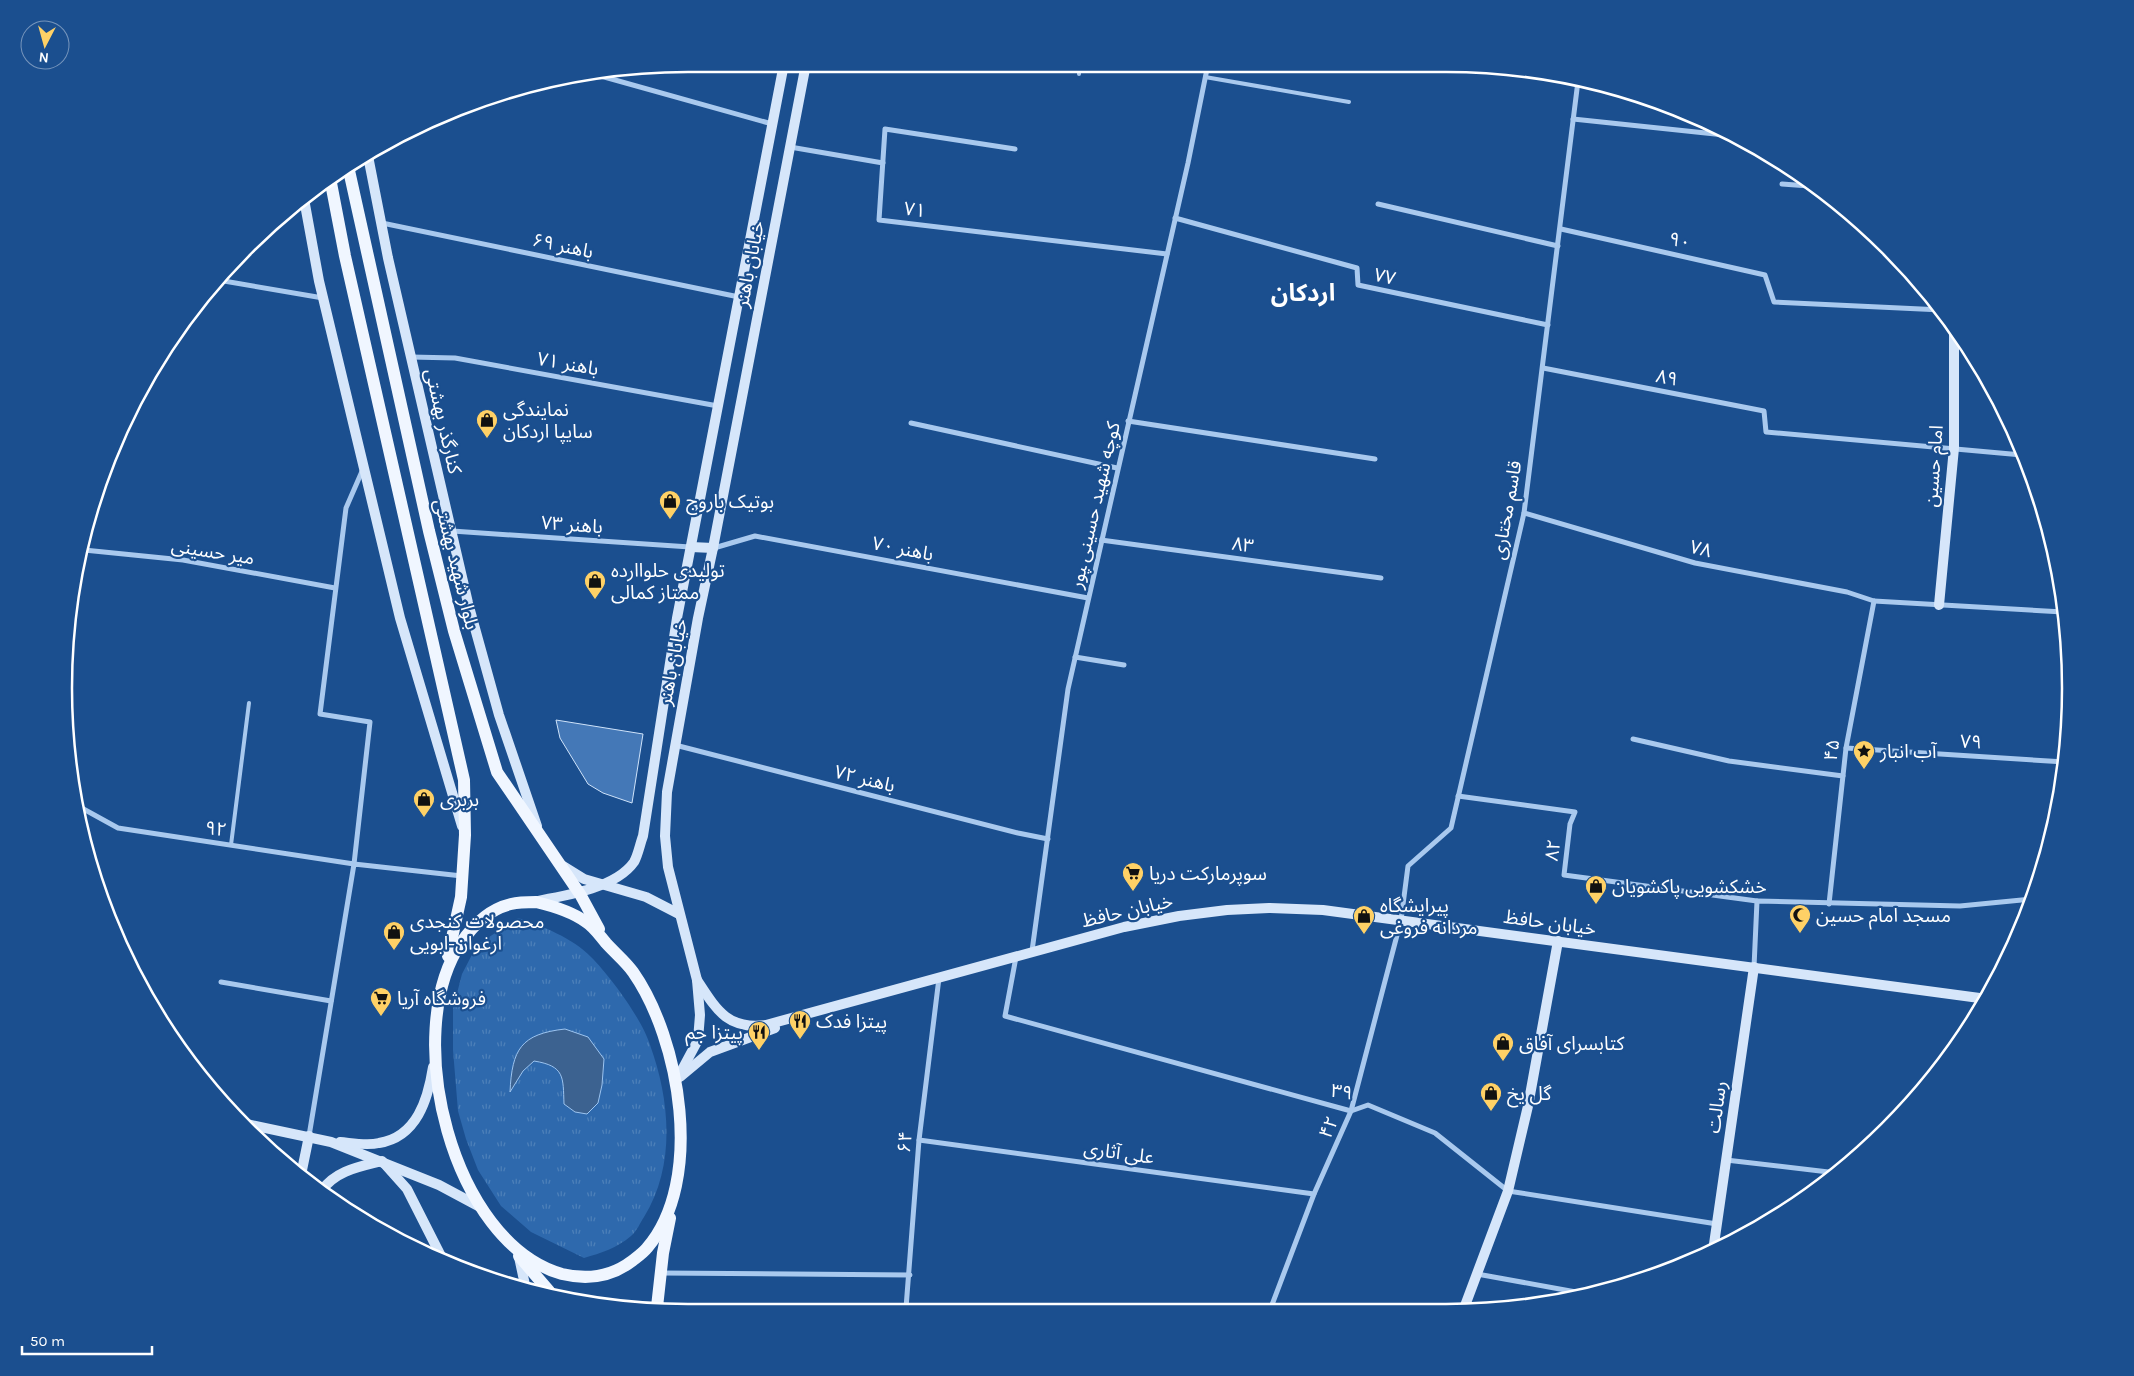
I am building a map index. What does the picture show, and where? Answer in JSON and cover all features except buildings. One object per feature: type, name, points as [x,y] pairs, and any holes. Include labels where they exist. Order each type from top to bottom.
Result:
[{"type":"main road","name":"خیابان باهنر","points":[[536,902],[580,894],[618,876],[634,862],[643,836],[662,710],[691,547],[781,72]]},
{"type":"main road","name":"خیابان باهنر","points":[[676,1081],[698,1040],[700,1015],[697,980],[668,867],[665,836],[667,792],[698,618],[804,72]]},
{"type":"main road","name":"کنارگذر بهشتی","points":[[369,162],[411,357],[468,603],[499,715],[540,834]]},
{"type":"main road","name":"بلوار شهید بهشتی","points":[[350,174],[429,531],[454,631],[497,772],[580,894],[606,943]]},
{"type":"main road","points":[[331,1142],[378,1144],[408,1129],[420,1115],[429,1092],[434,1060],[435,1020],[461,896],[465,835],[464,780],[345,256],[332,186]]},
{"type":"main road","points":[[305,206],[323,298],[400,618],[465,835]]},
{"type":"main road","name":"امام حسین","points":[[1939,605],[1954,448],[1954,340]]},
{"type":"main road","points":[[691,547],[713,548]]},
{"type":"main road","points":[[560,864],[584,880],[646,897],[679,914]]},
{"type":"main road","points":[[442,986],[453,955],[470,930],[489,914],[511,904],[536,902],[561,908],[586,922],[633,972],[652,1005],[665,1042],[676,1081],[680,1120],[680,1149],[675,1193],[662,1253],[658,1302]]},
{"type":"main road","name":"خیابان حافظ","points":[[697,980],[715,1008],[739,1025],[752,1027],[819,1012],[1124,927],[1178,916],[1227,910],[1269,908],[1322,910],[1401,920],[1978,998]]},
{"type":"main road","points":[[1466,1303],[1508,1191],[1528,1106],[1558,941]]},
{"type":"main road","name":"رسالت","points":[[1714,1242],[1754,968]]},
{"type":"main road","name":"خیابان حافظ","points":[[676,1081],[710,1052],[819,1012]]},
{"type":"main road","points":[[434,1060],[439,1098],[450,1138],[463,1174],[482,1208],[544,1287]]},
{"type":"main road","points":[[256,1126],[331,1142],[439,1185],[482,1208]]},
{"type":"main road","points":[[303,1168],[309,1136]]},
{"type":"main road","points":[[326,1185],[329,1181],[347,1170],[382,1161]]},
{"type":"main road","points":[[382,1161],[407,1189],[438,1250]]},
{"type":"main road","points":[[504,1236],[528,1258],[554,1271],[580,1278],[604,1276],[626,1266],[647,1249],[662,1225],[675,1193]]},
{"type":"main road","points":[[519,1256],[525,1282]]},
{"type":"street","name":"کوچه شهید حسینی ‍پور","points":[[1032,952],[1068,688],[1117,468],[1176,218],[1206,72]]},
{"type":"street","points":[[608,78],[772,124]]},
{"type":"street","name":"قاسم مختاری","points":[[1401,920],[1408,866],[1451,828],[1524,512],[1561,229],[1577,87]]},
{"type":"street","points":[[1573,119],[1713,134]]},
{"type":"street","name":"۷۱","points":[[1015,149],[885,129],[879,220],[1167,254]]},
{"type":"street","points":[[789,147],[883,163]]},
{"type":"street","points":[[1782,184],[1801,185]]},
{"type":"street","points":[[1378,204],[1558,246]]},
{"type":"street","name":"۷۷","points":[[1176,218],[1357,268],[1358,285],[1548,325]]},
{"type":"street","name":"باهنر ۶۹","points":[[382,223],[739,297]]},
{"type":"street","name":"۹۰","points":[[1561,229],[1765,275],[1774,302],[1931,309]]},
{"type":"street","points":[[226,281],[323,298]]},
{"type":"street","name":"باهنر ۷۱","points":[[411,357],[455,358],[718,406]]},
{"type":"street","name":"۸۹","points":[[1543,368],[1764,411],[1766,432],[1954,448]]},
{"type":"street","points":[[1128,421],[1375,459]]},
{"type":"street","points":[[911,423],[1117,468]]},
{"type":"street","points":[[1954,448],[2016,454]]},
{"type":"street","points":[[309,1136],[354,864],[370,722],[320,714],[346,508],[364,467]]},
{"type":"street","name":"۷۸","points":[[1524,512],[1695,564],[1847,592],[1874,601]]},
{"type":"street","name":"باهنر ۷۳","points":[[452,531],[691,547]]},
{"type":"street","name":"باهنر ۷۰","points":[[713,548],[756,536],[1088,598]]},
{"type":"street","name":"۸۳","points":[[1101,540],[1381,578]]},
{"type":"street","name":"میر حسینی","points":[[88,550],[182,560],[335,588]]},
{"type":"street","points":[[1874,601],[2056,612]]},
{"type":"street","name":"۴۵","points":[[1829,904],[1846,748],[1874,601]]},
{"type":"street","points":[[1075,657],[1124,665]]},
{"type":"street","points":[[1633,739],[1729,761],[1843,776]]},
{"type":"street","name":"باهنر ۷۲","points":[[675,745],[1018,833],[1048,839]]},
{"type":"street","name":"۷۹","points":[[1846,748],[2057,761]]},
{"type":"street","name":"۸۲","points":[[1458,796],[1574,812],[1570,824],[1564,875],[1757,901]]},
{"type":"street","name":"۹۲","points":[[84,809],[118,828],[354,864],[462,876]]},
{"type":"street","points":[[1754,968],[1757,901],[1960,906],[2024,900]]},
{"type":"street","name":"۴۲","points":[[1272,1304],[1314,1194],[1351,1112],[1401,920]]},
{"type":"street","name":"۳۹","points":[[1016,956],[1005,1016],[1351,1112],[1368,1105],[1435,1132],[1508,1191],[1717,1224]]},
{"type":"street","name":"۶۴","points":[[906,1304],[919,1140],[940,978]]},
{"type":"street","points":[[220,982],[331,1001]]},
{"type":"street","name":"علی آثاری","points":[[919,1140],[1314,1194]]},
{"type":"street","points":[[1726,1160],[1826,1172]]},
{"type":"street","points":[[661,1273],[910,1274]]},
{"type":"street","points":[[1477,1274],[1570,1291]]},
{"type":"lane","points":[[1205,77],[1349,102]]},
{"type":"lane","points":[[231,845],[249,703]]},
{"type":"green space","points":[[518,918],[566,938],[584,950],[607,975],[625,998],[646,1035],[657,1066],[662,1088],[666,1132],[665,1154],[661,1176],[654,1197],[644,1217],[631,1236],[614,1247],[584,1258],[531,1232],[501,1206],[478,1170],[458,1111],[453,1050],[453,1009],[462,974],[477,945]]},
{"type":"shaded area","points":[[565,1029],[588,1037],[604,1059],[602,1085],[598,1103],[587,1114],[575,1112],[564,1104],[560,1074],[552,1066],[544,1063],[534,1061],[523,1071],[510,1092],[513,1065],[522,1046],[538,1035]]},
{"type":"place","name":"نمایندگی سایپا اردکان","points":[[487,439]]},
{"type":"place","name":"بوتیک باروج","points":[[670,520]]},
{"type":"place","name":"تولیدی حلواارده ممتاز کمالی","points":[[595,600]]},
{"type":"place","name":"آب انبار","points":[[1864,770]]},
{"type":"place","name":"بربری","points":[[424,818]]},
{"type":"place","name":"سوپرمارکت دریا","points":[[1133,892]]},
{"type":"place","name":"خشکشویی پاکشویان","points":[[1596,905]]},
{"type":"place","name":"مسجد امام حسین","points":[[1800,934]]},
{"type":"place","name":"پیرایشگاه مردانه فروغی","points":[[1364,935]]},
{"type":"place","name":"محصولات کنجدی ارغوان-ابویی","points":[[394,951]]},
{"type":"place","name":"فروشگاه آریا","points":[[381,1017]]},
{"type":"place","name":"پیتزا فدک","points":[[800,1040]]},
{"type":"place","name":"پیتزا جم","points":[[759,1051]]},
{"type":"place","name":"کتابسرای آفاق","points":[[1503,1062]]},
{"type":"place","name":"گل یخ","points":[[1491,1112]]},
{"type":"district","name":"اردکان","points":[[1303,293]]}]
